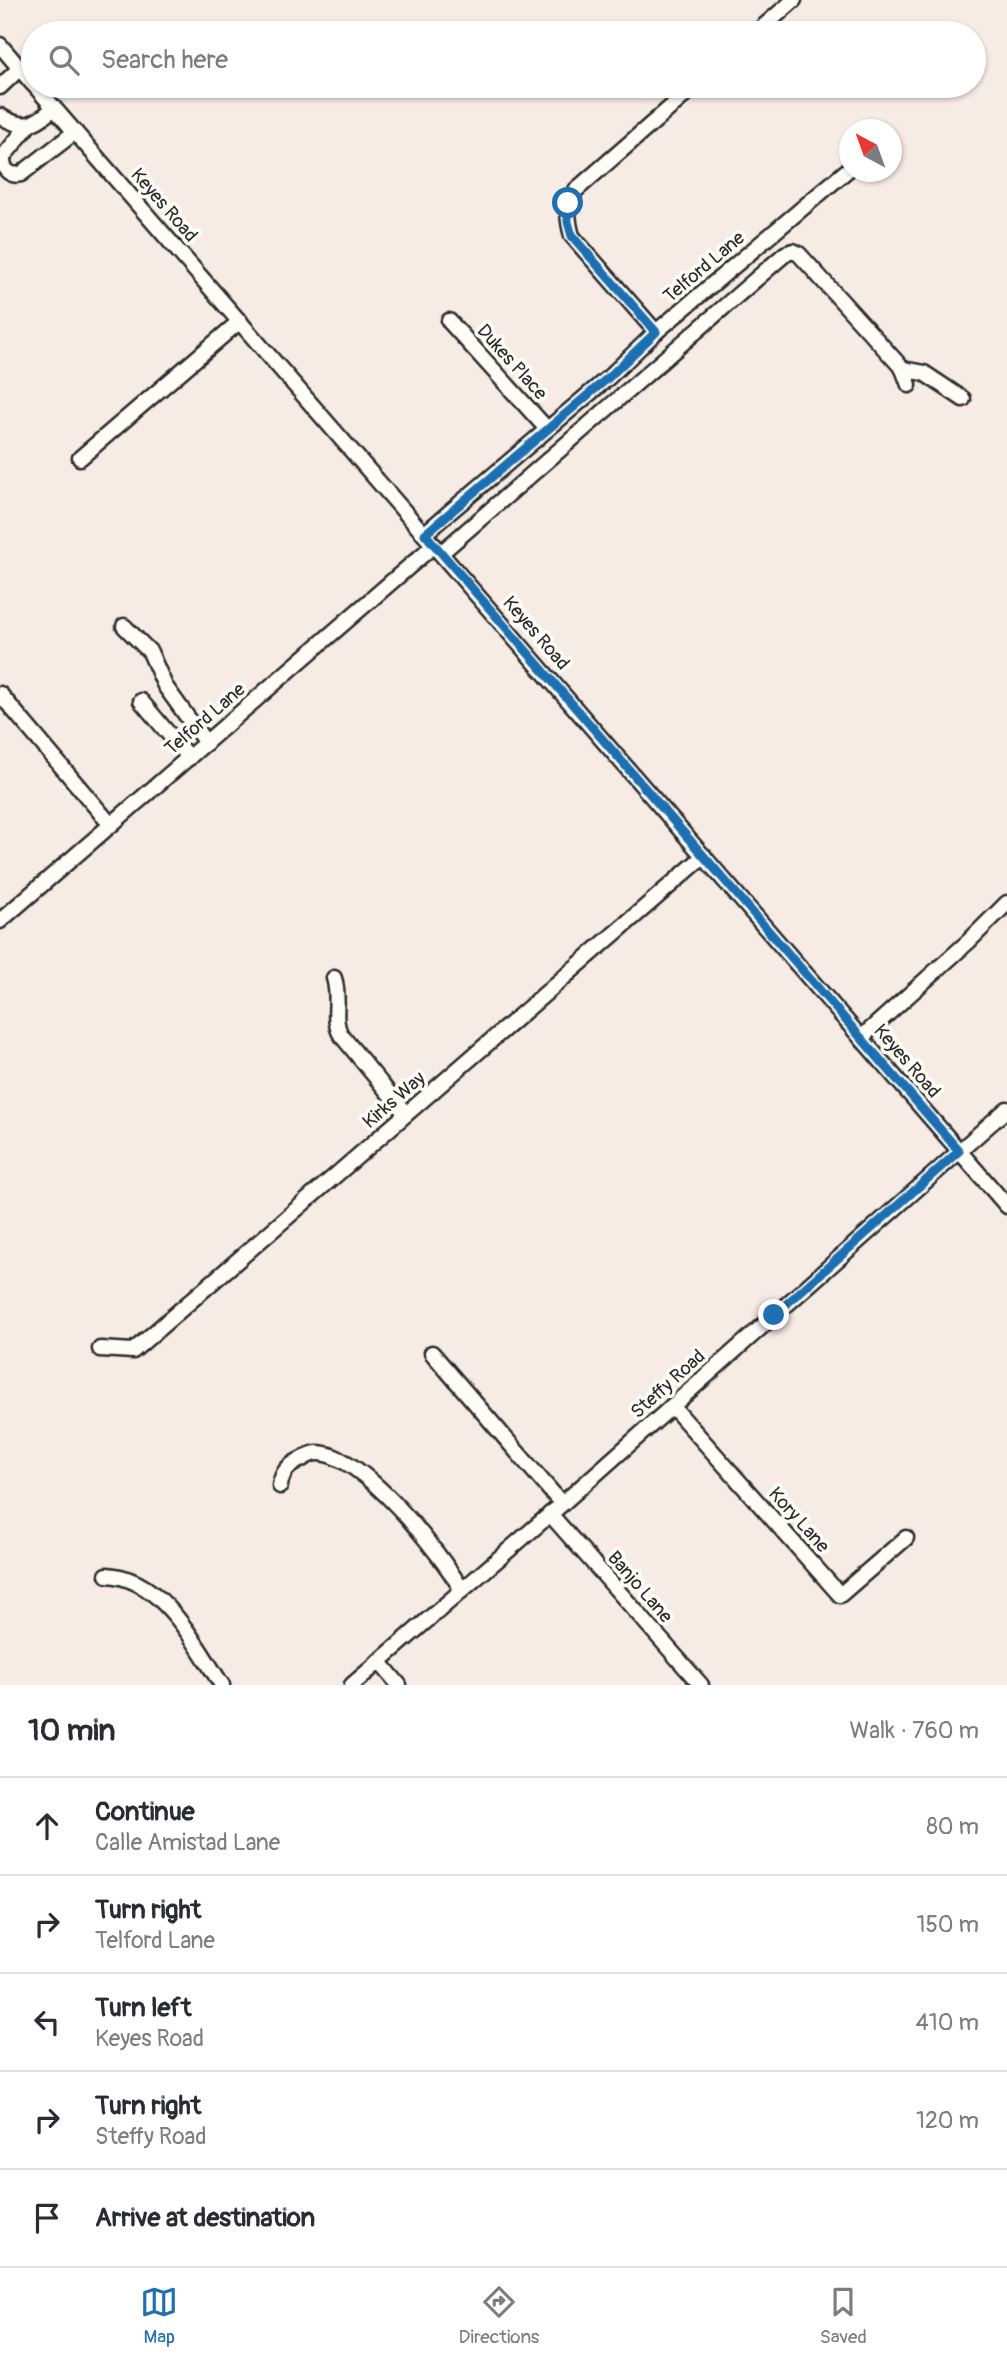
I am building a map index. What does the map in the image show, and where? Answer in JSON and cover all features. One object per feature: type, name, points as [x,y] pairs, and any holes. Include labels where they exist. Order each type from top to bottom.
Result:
[{"type":"street","points":[[767,21],[779,7],[794,0]]},
{"type":"street","name":"Keyes Road","points":[[0,45],[20,68]]},
{"type":"street","points":[[0,87],[20,68]]},
{"type":"street","name":"Keyes Road","points":[[46,98],[1007,1206]]},
{"type":"street","points":[[656,332],[572,236],[568,222],[568,203],[576,190],[681,98]]},
{"type":"street","points":[[54,107],[38,122],[28,126],[2,157],[2,163],[8,172],[16,176],[21,174],[75,132]]},
{"type":"street","points":[[0,116],[28,126]]},
{"type":"street","name":"Telford Lane","points":[[433,544],[547,429],[839,176]]},
{"type":"street","name":"Telford Lane","points":[[0,921],[433,544],[785,254],[793,251],[799,254],[903,369]]},
{"type":"street","points":[[80,458],[240,321]]},
{"type":"street","name":"Dukes Place","points":[[449,321],[547,429]]},
{"type":"street","points":[[903,369],[909,385]]},
{"type":"street","points":[[903,369],[924,373],[963,399]]},
{"type":"street","points":[[124,626],[150,652],[166,686],[206,743]]},
{"type":"street","points":[[0,694],[111,825]]},
{"type":"street","points":[[141,701],[189,758]]},
{"type":"street","name":"Kirks Way","points":[[100,1349],[133,1351],[704,856]]},
{"type":"street","points":[[861,1038],[969,941],[1007,903]]},
{"type":"street","points":[[334,978],[338,992],[336,1027],[406,1114]]},
{"type":"street","name":"Steffy Road","points":[[352,1685],[562,1504],[1007,1109]]},
{"type":"street","points":[[432,1353],[562,1504]]},
{"type":"street","name":"Kory Lane","points":[[672,1406],[840,1595],[906,1538]]},
{"type":"street","points":[[280,1486],[282,1475],[290,1465],[315,1452],[337,1457],[378,1487],[398,1508],[462,1590]]},
{"type":"street","name":"Banjo Lane","points":[[550,1514],[701,1685]]},
{"type":"street","points":[[107,1576],[119,1576],[143,1585],[156,1597],[180,1623],[222,1685]]},
{"type":"street","points":[[379,1661],[399,1685]]},
{"type":"route","points":[[568,203],[568,222],[572,236],[656,332],[609,377],[425,534],[959,1151],[774,1315]]}]
